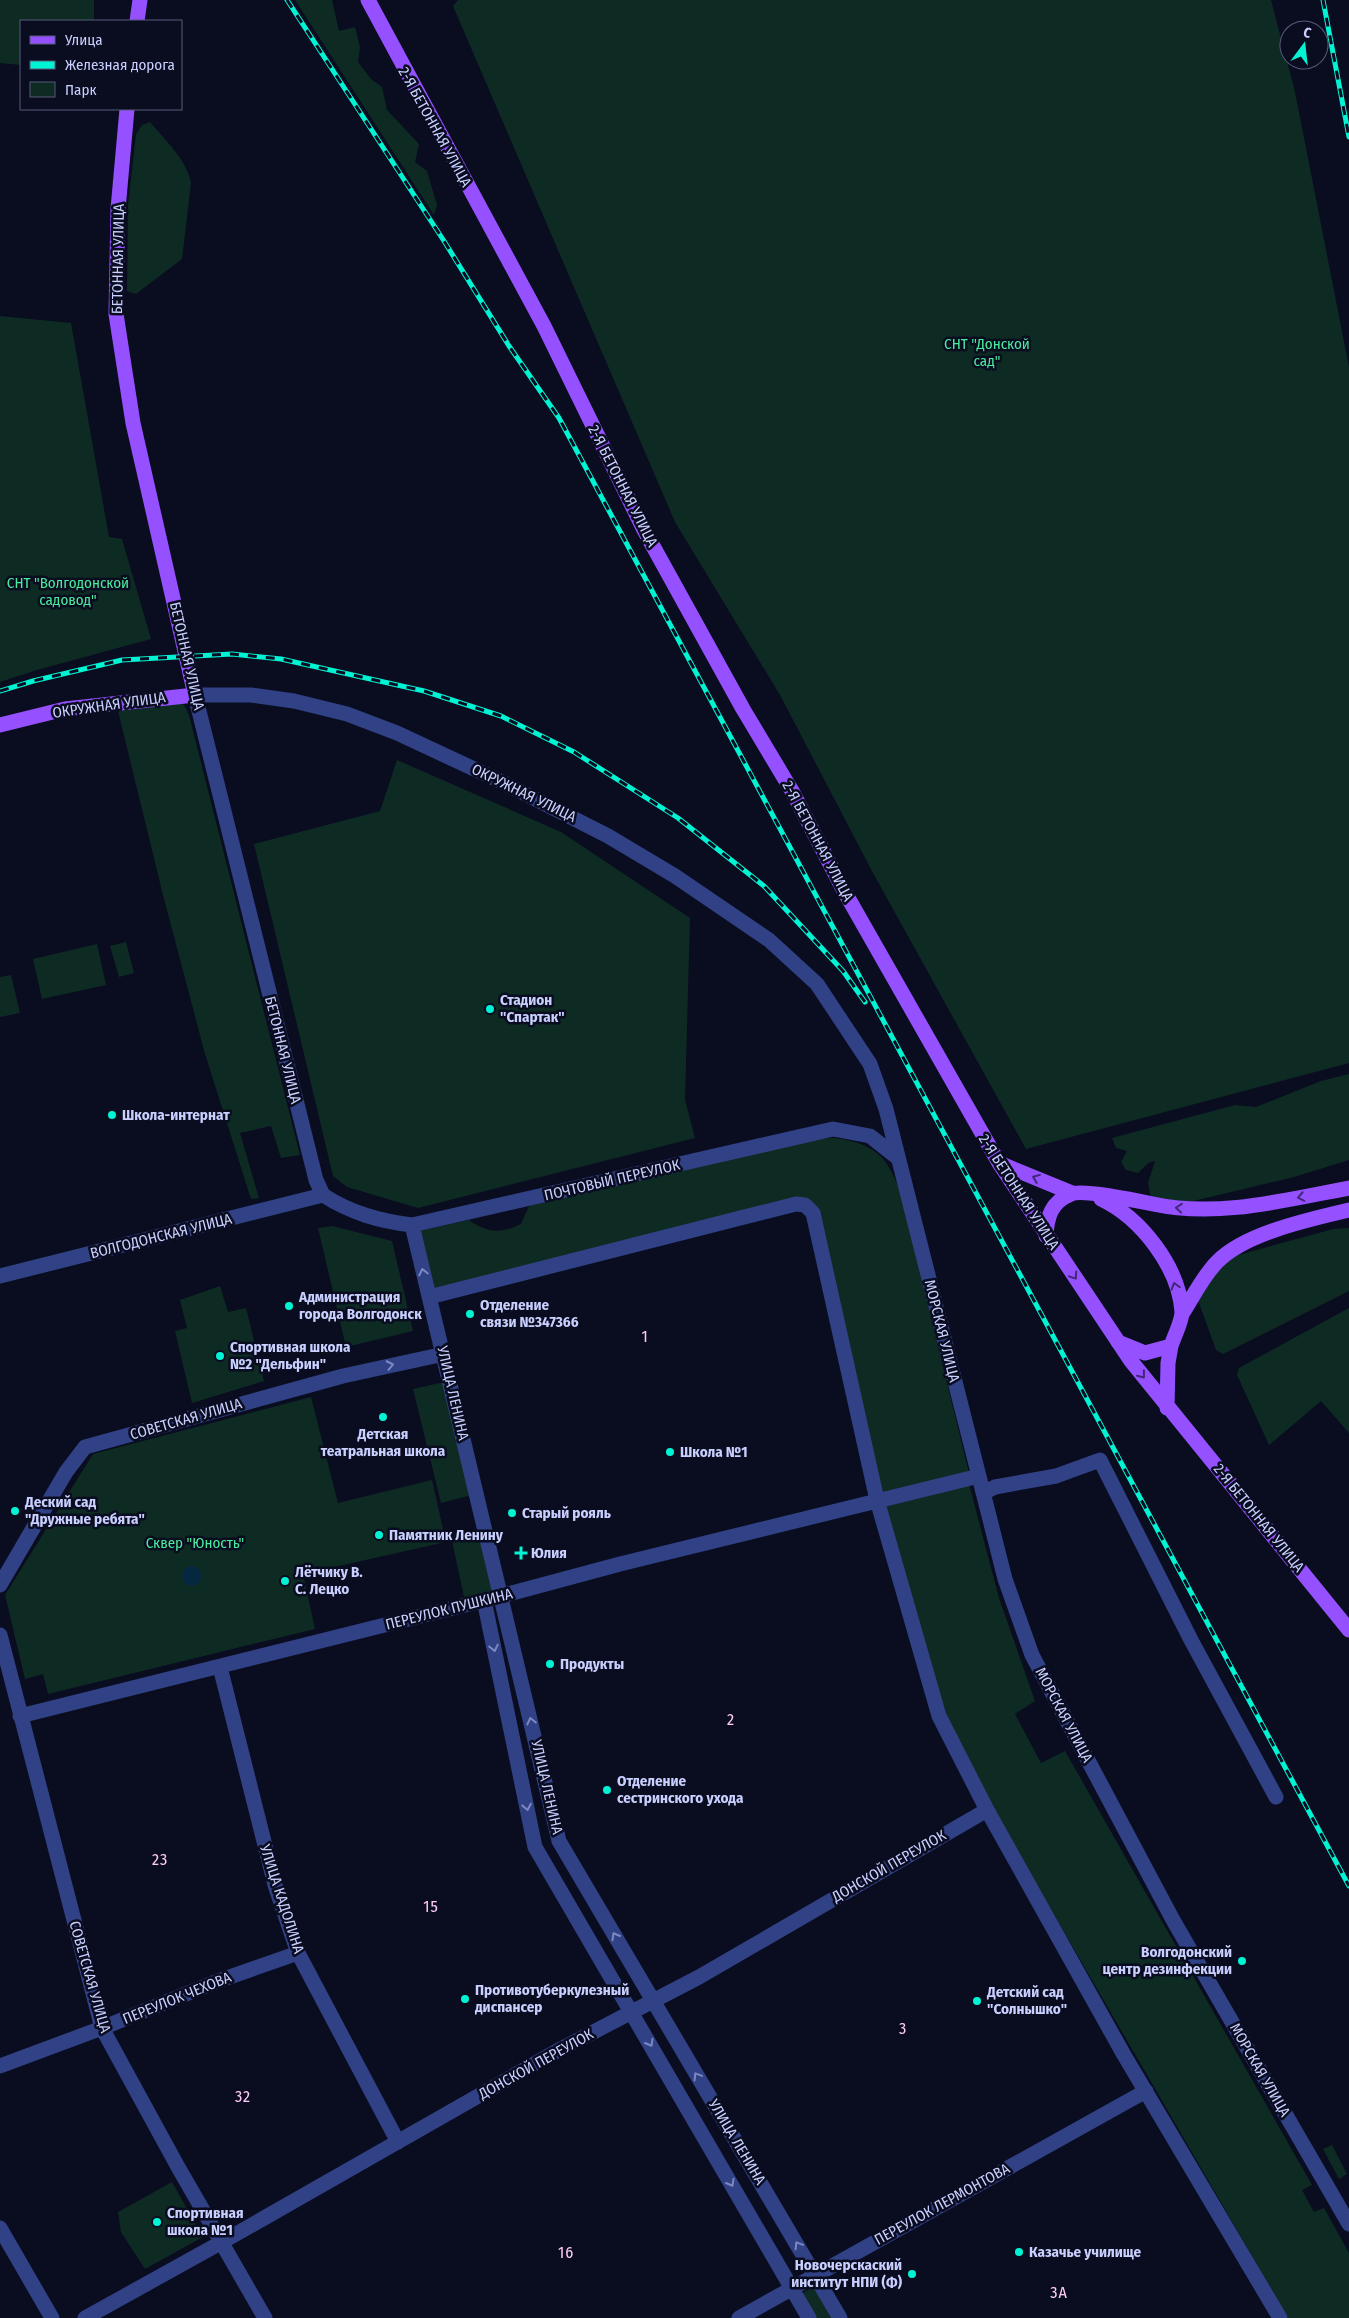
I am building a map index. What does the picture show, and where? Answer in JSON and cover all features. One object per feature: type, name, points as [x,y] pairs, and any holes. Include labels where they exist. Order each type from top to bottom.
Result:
[{"type":"main road","points":[[137,20],[140,0]]},
{"type":"main road","name":"2-Я БЕТОННАЯ УЛИЦА","points":[[368,0],[544,326],[643,528],[743,709],[792,791],[848,897],[999,1163],[1118,1342],[1167,1408],[1349,1630]]},
{"type":"main road","name":"БЕТОННАЯ УЛИЦА","points":[[127,110],[118,209],[116,314],[133,423],[195,695]]},
{"type":"main road","name":"ОКРУЖНАЯ УЛИЦА","points":[[0,725],[65,709],[195,695]]},
{"type":"main road","points":[[999,1163],[1072,1193],[1135,1200],[1166,1206],[1207,1209],[1287,1199],[1349,1188]]},
{"type":"main road","points":[[1046,1236],[1046,1221],[1054,1205],[1072,1193]]},
{"type":"main road","points":[[1092,1195],[1125,1212],[1153,1243],[1174,1280],[1182,1314]]},
{"type":"main road","points":[[1167,1408],[1168,1363],[1171,1346],[1182,1314],[1217,1262],[1245,1242],[1302,1221],[1349,1210]]},
{"type":"main road","points":[[1118,1342],[1145,1352],[1171,1346]]},
{"type":"street","name":"ОКРУЖНАЯ УЛИЦА","points":[[195,695],[251,695],[294,702],[346,714],[397,733],[502,782],[608,836],[707,897],[769,940],[817,984],[870,1064],[886,1108],[898,1158]]},
{"type":"street","name":"БЕТОННАЯ УЛИЦА","points":[[195,695],[316,1180],[323,1195]]},
{"type":"street","name":"ПОЧТОВЫЙ ПЕРЕУЛОК","points":[[323,1195],[345,1208],[366,1216],[412,1225],[833,1130],[870,1136],[898,1158]]},
{"type":"street","name":"МОРСКАЯ УЛИЦА","points":[[898,1158],[1005,1579],[1032,1655],[1174,1920],[1349,2224]]},
{"type":"street","name":"ВОЛГОДОНСКАЯ УЛИЦА","points":[[0,1276],[323,1195]]},
{"type":"street","points":[[429,1297],[796,1204],[805,1205],[813,1213],[877,1500],[939,1716],[987,1810],[1124,2055],[1280,2318]]},
{"type":"street","name":"УЛИЦА ЛЕНИНА","points":[[412,1225],[559,1841],[840,2318]]},
{"type":"street","name":"СОВЕТСКАЯ УЛИЦА","points":[[0,1585],[66,1472],[85,1447],[343,1376],[444,1354]]},
{"type":"street","points":[[983,1493],[995,1487],[1056,1476],[1100,1460],[1190,1640],[1276,1798]]},
{"type":"street","name":"ПЕРЕУЛОК ПУШКИНА","points":[[20,1716],[501,1596],[620,1564],[979,1476]]},
{"type":"street","name":"УЛИЦА ЛЕНИНА","points":[[484,1600],[535,1847],[809,2318]]},
{"type":"street","name":"СОВЕТСКАЯ УЛИЦА","points":[[0,1634],[102,2028],[265,2318]]},
{"type":"street","name":"УЛИЦА КАДОЛИНА","points":[[220,1667],[275,1884],[298,1953],[398,2142]]},
{"type":"street","name":"ДОНСКОЙ ПЕРЕУЛОК","points":[[85,2318],[557,2051],[699,1977],[987,1810]]},
{"type":"street","name":"ПЕРЕУЛОК ЧЕХОВА","points":[[0,2066],[102,2028],[218,1980],[298,1953]]},
{"type":"street","name":"ПЕРЕУЛОК ЛЕРМОНТОВА","points":[[739,2318],[1146,2091]]},
{"type":"street","points":[[0,2228],[52,2318]]},
{"type":"green space","points":[[0,0],[94,0],[94,20],[20,20],[20,65],[0,63]]},
{"type":"green space","points":[[295,0],[332,0],[339,31],[355,27],[360,47],[358,62],[371,79],[382,87],[387,110],[419,144],[415,162],[427,171],[437,205],[434,215]]},
{"type":"green space","name":"СНТ \"Донской сад\"","points":[[458,0],[1271,0],[1279,31],[1279,70],[1289,70],[1295,92],[1349,367],[1349,1063],[1026,1149],[873,873],[780,695],[675,522],[453,6]]},
{"type":"green space","points":[[150,122],[180,158],[191,183],[182,259],[136,294],[127,291],[128,205],[136,134],[142,125]]},
{"type":"green space","name":"СНТ \"Волгодонской садовод\"","points":[[0,316],[71,323],[109,537],[122,539],[151,639],[0,682]]},
{"type":"green space","points":[[180,702],[184,705],[189,715],[300,1155],[281,1158],[271,1126],[240,1133],[259,1198],[251,1199],[205,1054],[163,895],[118,711],[119,707]]},
{"type":"green space","name":"Стадион \"Спартак\"","points":[[397,760],[561,832],[690,918],[685,1100],[695,1138],[418,1208],[347,1187],[333,1176],[254,844],[380,811]]},
{"type":"green space","points":[[126,942],[134,973],[119,977],[110,946]]},
{"type":"green space","points":[[97,944],[106,985],[42,999],[33,959]]},
{"type":"green space","points":[[11,975],[20,1013],[0,1017],[0,977]]},
{"type":"green space","points":[[1349,1074],[1349,1160],[1294,1177],[1168,1207],[1152,1203],[1148,1183],[1155,1161],[1148,1163],[1138,1173],[1126,1170],[1121,1162],[1127,1151],[1116,1148],[1112,1138],[1235,1105],[1256,1107],[1321,1081]]},
{"type":"green space","points":[[835,1138],[860,1144],[877,1153],[884,1160],[895,1178],[900,1191],[969,1473],[884,1494],[880,1492],[809,1202],[433,1290],[418,1231],[469,1220],[482,1228],[501,1231],[521,1224],[529,1206],[809,1139]]},
{"type":"green space","points":[[332,1226],[392,1241],[413,1331],[346,1347],[318,1228]]},
{"type":"green space","points":[[1349,1228],[1349,1291],[1223,1354],[1216,1350],[1198,1300],[1200,1275],[1235,1256],[1333,1229]]},
{"type":"green space","name":"Спортивная школа №2 \"Дельфин\"","points":[[220,1286],[228,1312],[246,1308],[264,1381],[192,1403],[175,1331],[187,1328],[180,1300]]},
{"type":"green space","points":[[1349,1308],[1349,1433],[1321,1401],[1269,1445],[1237,1375],[1239,1368]]},
{"type":"green space","points":[[444,1382],[472,1495],[441,1503],[413,1389]]},
{"type":"green space","name":"Сквер \"Юность\"","points":[[311,1397],[338,1503],[432,1480],[446,1542],[303,1574],[315,1629],[48,1694],[43,1674],[25,1679],[5,1595],[93,1454]]},
{"type":"green space","points":[[969,1484],[999,1598],[1035,1701],[1015,1714],[1041,1763],[1065,1751],[1312,2185],[1302,2190],[1314,2212],[1324,2208],[1349,2253],[1349,2318],[1288,2318],[937,1713],[882,1506]]},
{"type":"green space","points":[[479,1530],[495,1590],[464,1597],[451,1536]]},
{"type":"green space","points":[[1332,2145],[1347,2174],[1339,2179],[1323,2149]]},
{"type":"green space","name":"Спортивная школа №1","points":[[172,2182],[203,2237],[145,2269],[121,2232],[118,2212]]},
{"type":"green space","points":[[813,2287],[836,2318],[815,2318],[803,2297],[804,2292]]},
{"type":"water","points":[[192,1566],[199,1569],[202,1576],[199,1583],[192,1586],[185,1583],[182,1576],[185,1569]]},
{"type":"railway","points":[[287,0],[444,241],[509,346],[559,418],[1349,1886]]},
{"type":"railway","points":[[1323,0],[1349,137]]},
{"type":"railway","points":[[0,691],[33,681],[122,660],[232,654],[281,659],[424,691],[501,716],[574,752],[678,818],[764,886],[843,971],[865,1002]]},
{"type":"place","name":"Стадион \"Спартак\"","points":[[490,1009]]},
{"type":"place","name":"Школа-интернат","points":[[112,1115]]},
{"type":"place","name":"Администрация города Волгодонск","points":[[289,1306]]},
{"type":"place","name":"Отделение связи №347366","points":[[470,1314]]},
{"type":"place","name":"Спортивная школа №2 \"Дельфин\"","points":[[220,1356]]},
{"type":"place","name":"Детская театральная школа","points":[[383,1417]]},
{"type":"place","name":"Школа №1","points":[[670,1452]]},
{"type":"place","name":"Деский сад \"Дружные ребята\"","points":[[15,1511]]},
{"type":"place","name":"Старый рояль","points":[[512,1513]]},
{"type":"place","name":"Памятник Ленину","points":[[379,1535]]},
{"type":"place","name":"Юлия","points":[[521,1553]]},
{"type":"place","name":"Лётчику В. С. Лецко","points":[[285,1581]]},
{"type":"place","name":"Продукты","points":[[550,1664]]},
{"type":"place","name":"Отделение сестринского ухода","points":[[607,1790]]},
{"type":"place","name":"Волгодонский центр дезинфекции","points":[[1242,1961]]},
{"type":"place","name":"Противотуберкулезный диспансер","points":[[465,1999]]},
{"type":"place","name":"Детский сад \"Солнышко\"","points":[[977,2001]]},
{"type":"place","name":"Спортивная школа №1","points":[[157,2222]]},
{"type":"place","name":"Казачье училище","points":[[1019,2252]]},
{"type":"place","name":"Новочерскаский институт НПИ (Ф)","points":[[912,2274]]},
{"type":"district","name":"1","points":[[645,1336]]},
{"type":"district","name":"2","points":[[731,1719]]},
{"type":"district","name":"23","points":[[160,1859]]},
{"type":"district","name":"15","points":[[431,1906]]},
{"type":"district","name":"3","points":[[903,2028]]},
{"type":"district","name":"32","points":[[243,2096]]},
{"type":"district","name":"16","points":[[566,2252]]},
{"type":"district","name":"3А","points":[[1059,2292]]}]
